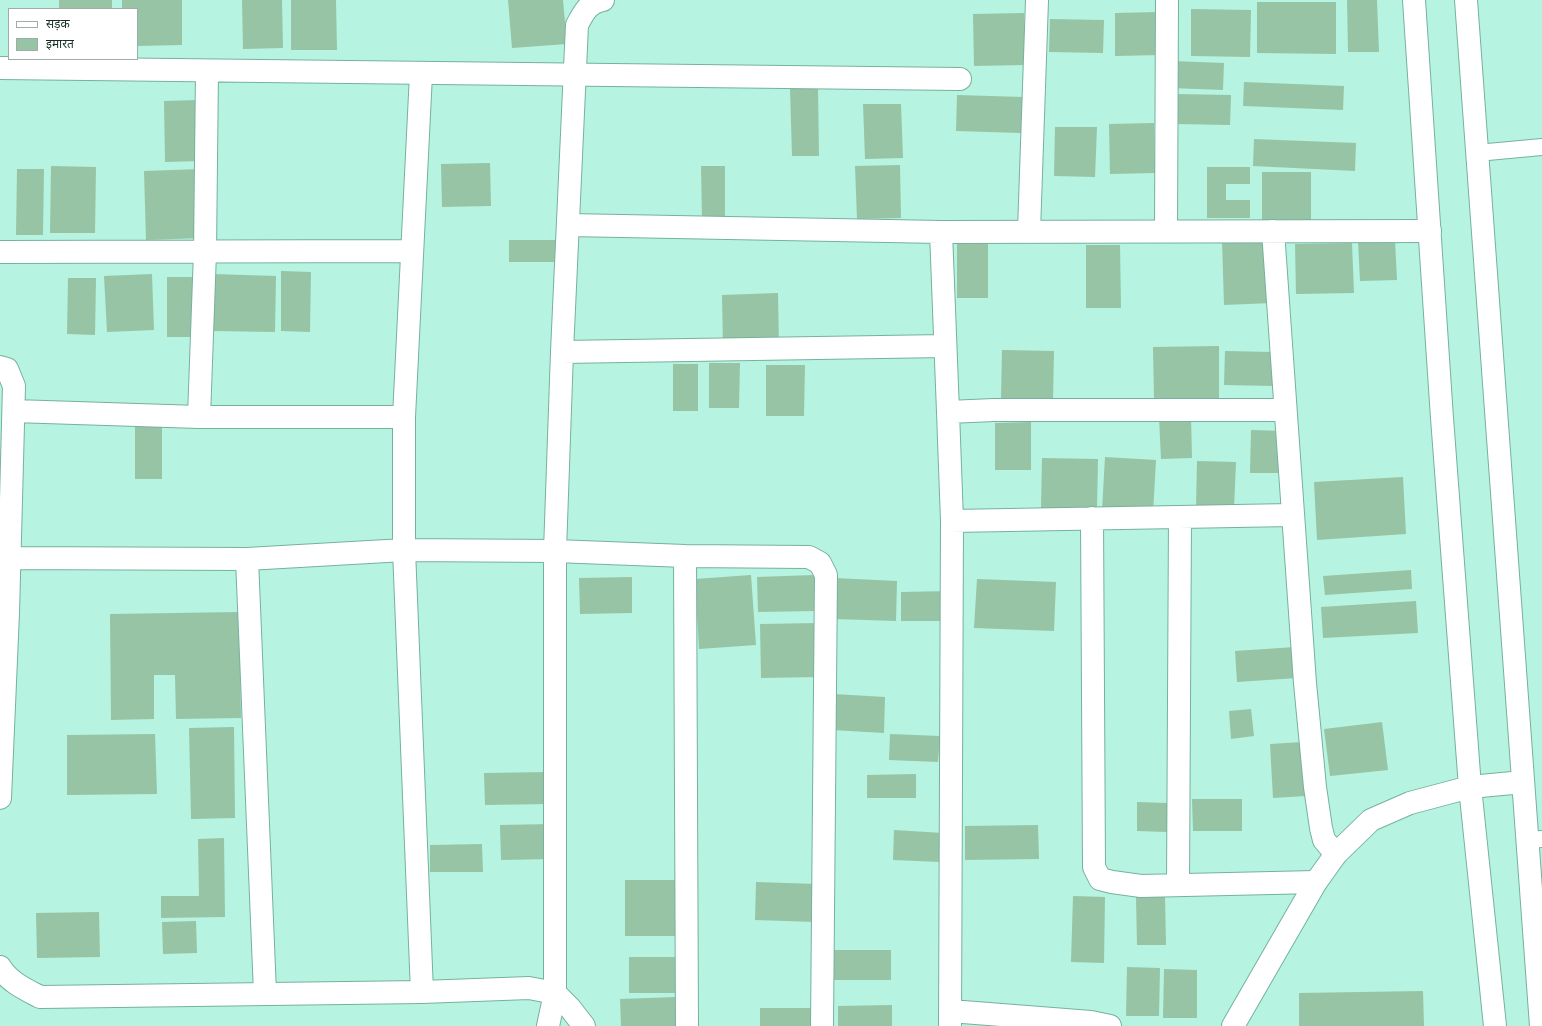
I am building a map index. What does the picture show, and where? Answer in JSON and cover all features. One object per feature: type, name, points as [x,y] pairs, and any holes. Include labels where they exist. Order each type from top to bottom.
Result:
[{"type":"street","points":[[548,1026],[555,993],[555,551],[562,352],[577,25],[585,10],[603,0]]},
{"type":"street","points":[[1029,232],[1037,0]]},
{"type":"street","points":[[1166,231],[1167,0]]},
{"type":"street","points":[[1414,0],[1470,787],[1495,1026]]},
{"type":"street","points":[[1466,0],[1523,782],[1535,840],[1541,1026]]},
{"type":"street","points":[[0,68],[960,79]]},
{"type":"street","points":[[199,417],[206,252],[207,71]]},
{"type":"street","points":[[421,74],[404,417],[404,550],[422,992]]},
{"type":"street","points":[[568,225],[941,232],[1430,230]]},
{"type":"street","points":[[1273,231],[1284,410],[1305,683],[1315,787],[1322,834],[1324,840],[1336,854]]},
{"type":"street","points":[[941,232],[952,521],[950,1019],[1097,1025]]},
{"type":"street","points":[[0,252],[412,251]]},
{"type":"street","points":[[562,352],[945,346]]},
{"type":"street","points":[[0,367],[7,369],[14,386],[9,558],[4,613],[0,798]]},
{"type":"street","points":[[948,412],[994,410],[1284,410]]},
{"type":"street","points":[[14,411],[199,417],[404,417]]},
{"type":"street","points":[[952,521],[1292,514]]},
{"type":"street","points":[[1178,885],[1180,517]]},
{"type":"street","points":[[1092,518],[1094,867],[1100,879],[1141,886],[1316,882]]},
{"type":"street","points":[[9,558],[247,559],[404,550],[555,551],[685,556],[809,557],[820,563],[826,575],[822,1026]]},
{"type":"street","points":[[685,556],[687,1026]]},
{"type":"street","points":[[247,559],[265,993]]},
{"type":"street","points":[[1233,1026],[1316,882],[1336,854],[1371,820],[1410,803],[1470,787],[1523,782]]},
{"type":"street","points":[[0,967],[4,973],[18,986],[40,997],[422,992],[529,988],[555,993],[570,1008],[584,1026]]},
{"type":"lane","points":[[1477,153],[1542,147]]},
{"type":"building","points":[[59,0],[112,0],[112,8],[59,8]]},
{"type":"building","points":[[122,0],[182,0],[182,45],[138,46],[138,8],[122,8]]},
{"type":"building","points":[[242,0],[282,0],[283,48],[243,49]]},
{"type":"building","points":[[291,0],[336,0],[337,50],[291,50]]},
{"type":"building","points":[[508,0],[563,0],[567,44],[512,48]]},
{"type":"building","points":[[1347,0],[1377,0],[1379,52],[1348,52]]},
{"type":"building","points":[[1257,2],[1336,2],[1336,54],[1257,53]]},
{"type":"building","points":[[1191,9],[1251,10],[1250,57],[1191,56]]},
{"type":"building","points":[[1159,12],[1161,55],[1115,56],[1115,13]]},
{"type":"building","points":[[1024,13],[1025,65],[974,66],[973,14]]},
{"type":"building","points":[[1050,19],[1104,20],[1103,53],[1049,52]]},
{"type":"building","points":[[1172,61],[1224,63],[1223,90],[1171,88]]},
{"type":"building","points":[[1244,82],[1344,86],[1343,110],[1243,106]]},
{"type":"building","points":[[818,87],[819,156],[792,156],[790,88]]},
{"type":"building","points":[[1175,94],[1231,95],[1230,125],[1175,124]]},
{"type":"building","points":[[957,95],[1023,97],[1021,133],[956,131]]},
{"type":"building","points":[[198,100],[200,161],[165,162],[164,101]]},
{"type":"building","points":[[863,104],[901,104],[903,158],[865,159]]},
{"type":"building","points":[[1154,123],[1155,173],[1110,174],[1109,124]]},
{"type":"building","points":[[1055,127],[1097,127],[1095,177],[1054,176]]},
{"type":"building","points":[[1254,139],[1356,143],[1355,171],[1253,166]]},
{"type":"building","points":[[490,163],[491,206],[442,207],[441,164]]},
{"type":"building","points":[[900,165],[901,218],[857,219],[855,166]]},
{"type":"building","points":[[51,166],[96,167],[95,233],[50,233]]},
{"type":"building","points":[[701,166],[725,166],[725,220],[702,220]]},
{"type":"building","points":[[1207,167],[1250,167],[1250,184],[1226,184],[1226,200],[1250,200],[1250,218],[1207,218]]},
{"type":"building","points":[[17,169],[44,169],[43,235],[16,235]]},
{"type":"building","points":[[201,169],[203,238],[146,240],[144,171]]},
{"type":"building","points":[[1262,172],[1311,172],[1311,224],[1262,224]]},
{"type":"building","points":[[957,234],[988,234],[988,298],[957,298]]},
{"type":"building","points":[[1270,238],[1272,303],[1224,305],[1222,240]]},
{"type":"building","points":[[509,240],[559,240],[559,262],[509,262]]},
{"type":"building","points":[[1395,240],[1397,280],[1360,281],[1358,241]]},
{"type":"building","points":[[1352,243],[1354,293],[1296,294],[1295,244]]},
{"type":"building","points":[[1086,245],[1120,245],[1121,308],[1086,308]]},
{"type":"building","points":[[281,271],[311,272],[310,332],[281,331]]},
{"type":"building","points":[[152,274],[154,330],[107,332],[104,276]]},
{"type":"building","points":[[213,274],[276,276],[275,332],[212,331]]},
{"type":"building","points":[[167,277],[198,277],[198,337],[167,337]]},
{"type":"building","points":[[68,278],[96,278],[95,335],[67,334]]},
{"type":"building","points":[[778,293],[779,347],[723,348],[722,295]]},
{"type":"building","points":[[1219,346],[1219,398],[1154,398],[1153,347]]},
{"type":"building","points":[[1002,350],[1054,351],[1053,400],[1001,398]]},
{"type":"building","points":[[1225,351],[1273,352],[1273,386],[1224,385]]},
{"type":"building","points":[[709,363],[740,363],[739,408],[709,408]]},
{"type":"building","points":[[673,364],[698,364],[698,411],[673,411]]},
{"type":"building","points":[[766,365],[805,365],[804,416],[766,416]]},
{"type":"building","points":[[1191,416],[1192,458],[1161,459],[1159,417]]},
{"type":"building","points":[[1031,422],[1031,470],[995,470],[995,423]]},
{"type":"building","points":[[135,427],[162,427],[162,479],[135,479]]},
{"type":"building","points":[[1251,430],[1285,431],[1284,473],[1250,473]]},
{"type":"building","points":[[1105,457],[1156,460],[1153,514],[1102,511]]},
{"type":"building","points":[[1042,458],[1098,459],[1097,509],[1041,508]]},
{"type":"building","points":[[1197,461],[1236,462],[1234,509],[1196,507]]},
{"type":"building","points":[[1403,477],[1406,534],[1317,540],[1314,482]]},
{"type":"building","points":[[1411,570],[1412,589],[1325,595],[1323,576]]},
{"type":"building","points":[[751,575],[756,645],[699,649],[695,579]]},
{"type":"building","points":[[814,575],[815,611],[758,612],[757,577]]},
{"type":"building","points":[[632,577],[632,613],[580,614],[579,578]]},
{"type":"building","points":[[835,578],[897,581],[896,621],[834,619]]},
{"type":"building","points":[[977,579],[1056,582],[1054,631],[974,628]]},
{"type":"building","points":[[951,591],[951,621],[901,621],[901,592]]},
{"type":"building","points":[[1416,601],[1418,633],[1323,638],[1321,607]]},
{"type":"building","points":[[239,612],[241,718],[176,719],[175,675],[154,675],[154,719],[111,720],[110,614]]},
{"type":"building","points":[[819,623],[820,677],[761,678],[760,624]]},
{"type":"building","points":[[1295,647],[1297,678],[1237,682],[1235,651]]},
{"type":"building","points":[[834,694],[885,697],[884,733],[832,730]]},
{"type":"building","points":[[1251,709],[1254,736],[1231,739],[1229,711]]},
{"type":"building","points":[[1382,722],[1388,770],[1330,776],[1324,729]]},
{"type":"building","points":[[234,727],[235,818],[191,819],[189,728]]},
{"type":"building","points":[[155,734],[157,794],[67,795],[67,735]]},
{"type":"building","points":[[890,734],[940,736],[938,762],[889,760]]},
{"type":"building","points":[[1302,742],[1306,796],[1273,798],[1270,744]]},
{"type":"building","points":[[549,772],[550,804],[485,805],[484,773]]},
{"type":"building","points":[[916,774],[916,798],[867,798],[867,775]]},
{"type":"building","points":[[1192,799],[1242,799],[1242,831],[1193,831]]},
{"type":"building","points":[[1137,802],[1168,803],[1167,832],[1137,831]]},
{"type":"building","points":[[552,824],[553,859],[501,860],[500,825]]},
{"type":"building","points":[[1038,825],[1039,859],[965,860],[965,826]]},
{"type":"building","points":[[894,830],[943,833],[941,862],[893,860]]},
{"type":"building","points":[[224,838],[225,917],[161,918],[161,896],[199,896],[198,839]]},
{"type":"building","points":[[482,844],[483,872],[430,872],[430,845]]},
{"type":"building","points":[[625,880],[678,880],[678,936],[625,936]]},
{"type":"building","points":[[756,882],[817,884],[816,922],[755,920]]},
{"type":"building","points":[[1073,896],[1105,897],[1104,963],[1071,962]]},
{"type":"building","points":[[1136,897],[1165,897],[1166,945],[1137,945]]},
{"type":"building","points":[[99,912],[100,957],[37,958],[36,913]]},
{"type":"building","points":[[196,921],[197,953],[163,954],[162,922]]},
{"type":"building","points":[[832,950],[891,950],[891,980],[832,980]]},
{"type":"building","points":[[629,957],[678,957],[678,993],[629,993]]},
{"type":"building","points":[[1127,967],[1160,968],[1159,1016],[1126,1016]]},
{"type":"building","points":[[1164,969],[1197,970],[1197,1018],[1163,1018]]},
{"type":"building","points":[[1423,991],[1424,1026],[1299,1026],[1299,993]]},
{"type":"building","points":[[676,997],[677,1026],[621,1026],[620,999]]},
{"type":"building","points":[[892,1005],[892,1026],[838,1026],[838,1006]]},
{"type":"building","points":[[760,1008],[814,1008],[814,1026],[760,1026]]}]
